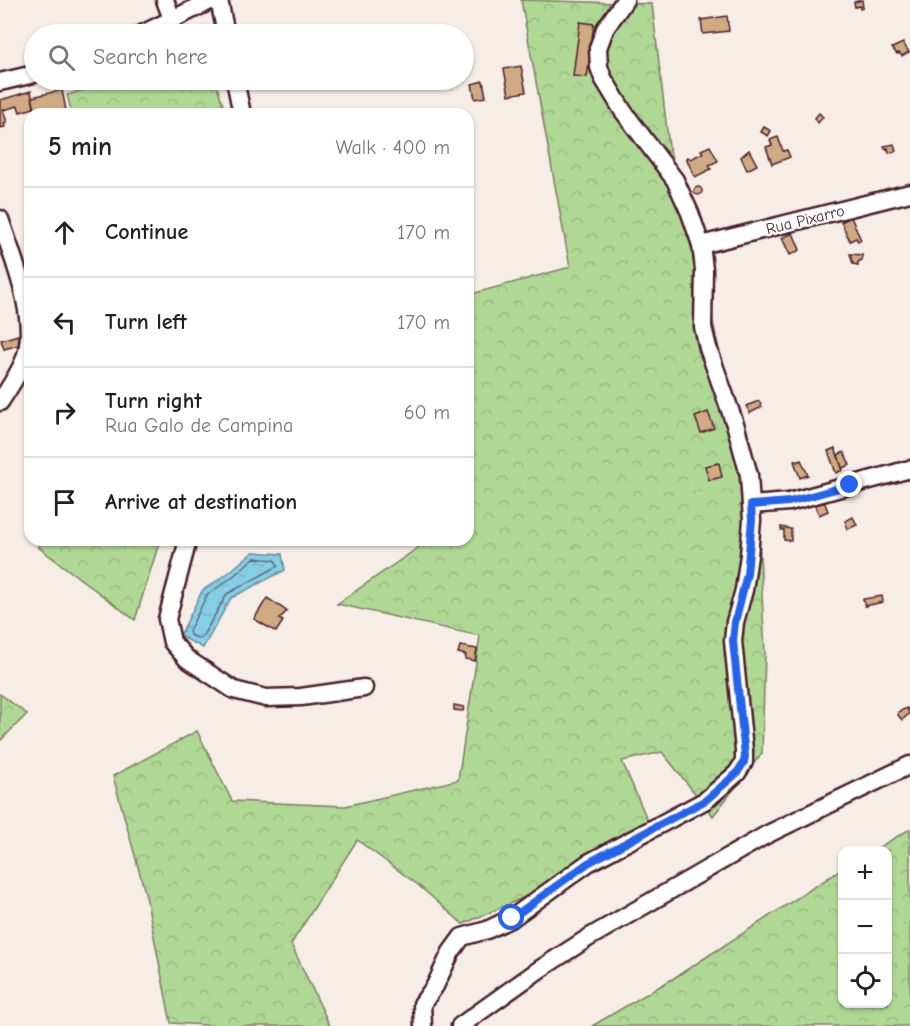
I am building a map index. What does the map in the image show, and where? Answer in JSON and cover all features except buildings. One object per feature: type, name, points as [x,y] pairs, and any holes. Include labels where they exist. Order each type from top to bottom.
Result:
[{"type":"street","points":[[165,0],[172,19]]},
{"type":"street","points":[[162,24],[212,0]]},
{"type":"street","points":[[219,0],[224,24]]},
{"type":"street","points":[[423,1026],[422,1004],[435,986],[451,951],[462,937],[487,930],[512,918],[588,863],[706,800],[729,782],[741,768],[745,756],[733,655],[733,632],[747,574],[752,520],[745,459],[703,327],[704,280],[701,245],[690,213],[675,180],[623,111],[599,68],[598,48],[605,29],[625,0]]},
{"type":"street","points":[[0,82],[24,76]]},
{"type":"street","points":[[237,90],[241,108]]},
{"type":"street","name":"Rua Pixarro","points":[[701,245],[910,193]]},
{"type":"street","points":[[0,219],[20,283],[24,305]]},
{"type":"street","points":[[0,402],[24,361]]},
{"type":"street","points":[[751,505],[789,502],[910,469]]},
{"type":"street","points":[[186,546],[167,619],[172,642],[187,659],[234,690],[266,698],[301,697],[364,688]]},
{"type":"street","points":[[460,1026],[588,938],[757,840],[910,765]]},
{"type":"green space","points":[[521,0],[652,4],[669,147],[703,275],[759,535],[765,653],[762,753],[713,816],[662,752],[622,761],[652,831],[550,886],[463,924],[418,885],[357,840],[291,944],[330,1026],[225,1026],[171,1023],[146,896],[113,776],[197,731],[232,801],[345,806],[458,780],[480,636],[337,604],[419,546],[474,546],[474,293],[570,267]]},
{"type":"green space","points":[[83,90],[218,90],[224,108],[70,108],[67,95]]},
{"type":"green space","points":[[158,546],[135,620],[38,547]]},
{"type":"green space","points":[[0,694],[27,714],[0,741]]},
{"type":"green space","points":[[910,829],[910,1026],[592,1026],[674,978],[838,872],[838,1008],[892,1008],[892,846],[881,846]]},
{"type":"water","points":[[253,552],[282,554],[285,570],[231,598],[203,648],[180,636],[202,591]]},
{"type":"route","points":[[512,918],[588,863],[706,800],[729,782],[741,768],[745,756],[733,655],[733,632],[750,555],[751,505],[789,502],[850,485]]}]
